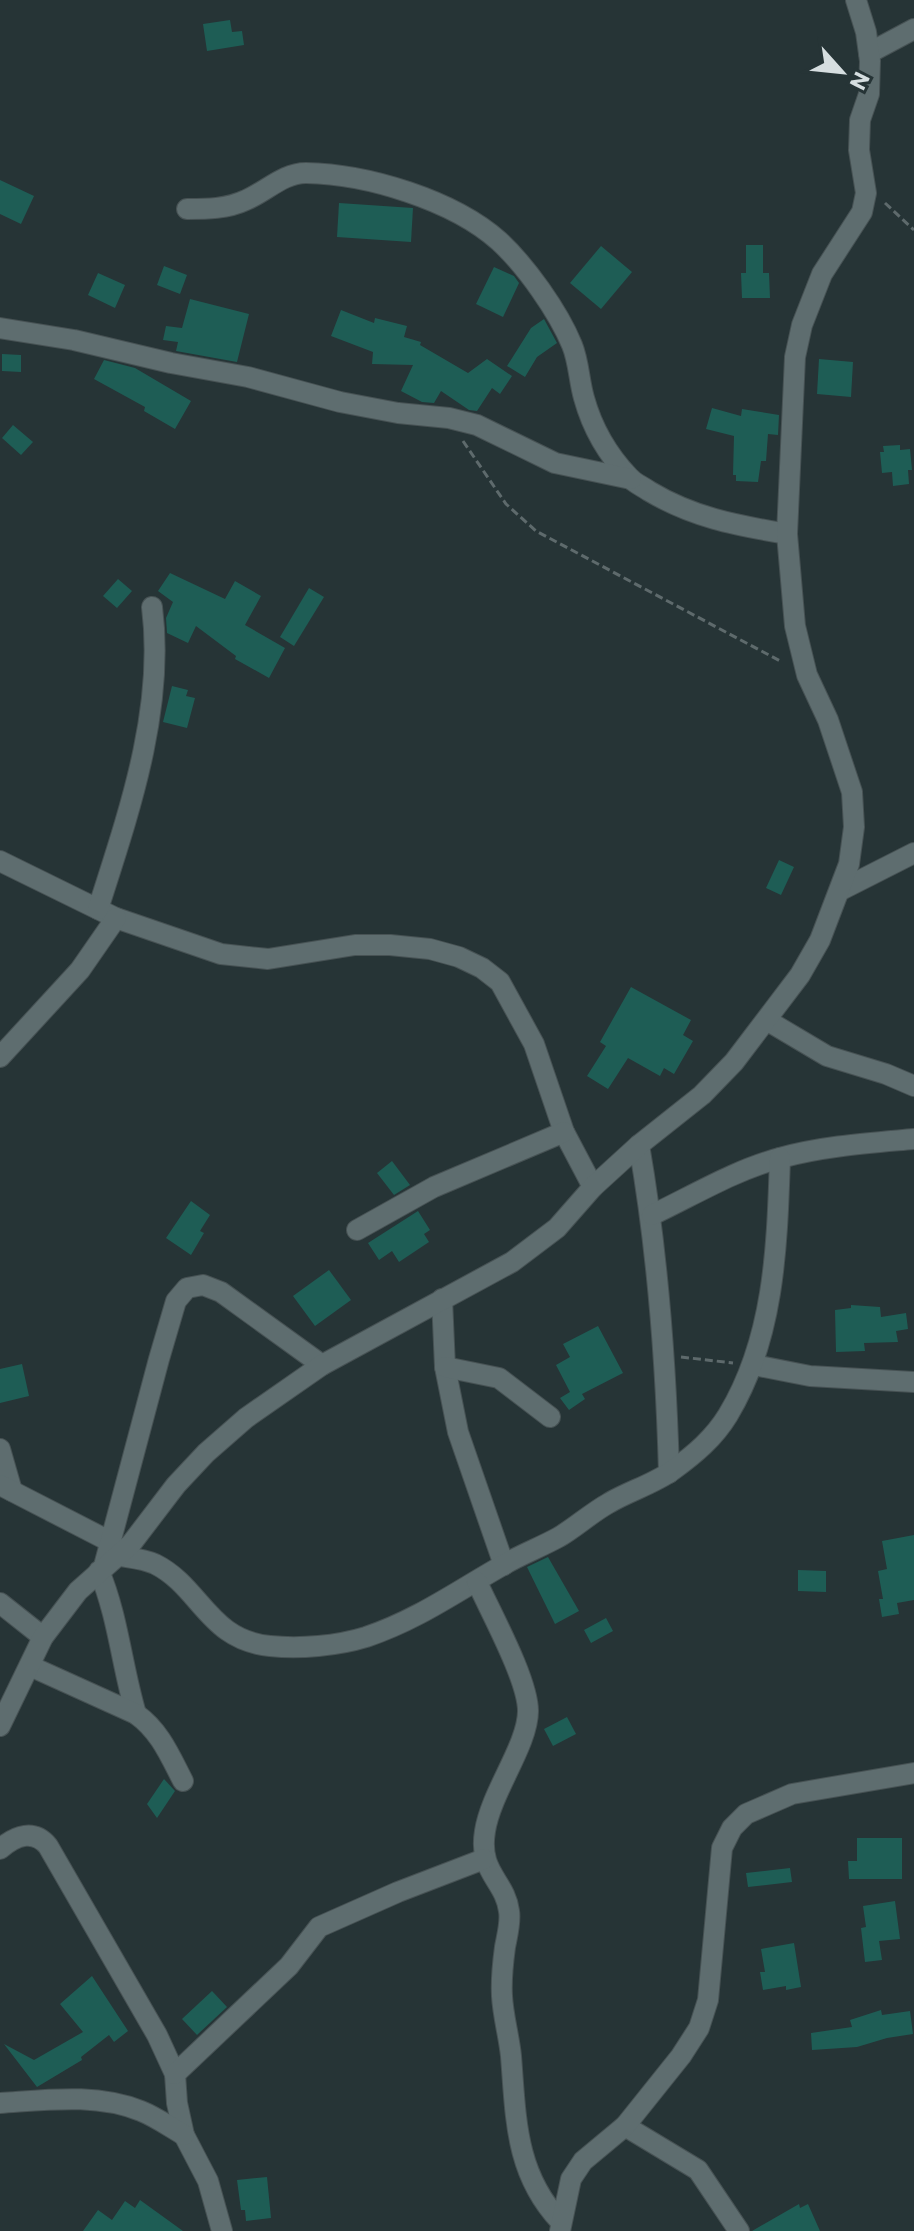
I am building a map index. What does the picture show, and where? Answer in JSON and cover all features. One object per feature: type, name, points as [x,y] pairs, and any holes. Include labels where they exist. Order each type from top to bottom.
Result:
[{"type":"street","points":[[0,1726],[43,1637],[78,1591],[108,1558],[131,1544],[176,1485],[206,1453],[246,1418],[322,1365],[512,1262],[557,1228],[593,1187],[639,1145],[702,1095],[768,1021],[820,940],[849,864],[854,827],[852,792],[828,720],[807,675],[795,626],[787,534],[795,357],[802,325],[822,274],[862,212],[866,193],[859,150],[860,120],[869,94],[869,53],[856,0]]},
{"type":"street","points":[[869,53],[914,29]]},
{"type":"street","points":[[187,209],[222,208],[243,202],[279,179],[302,173],[367,181],[412,194],[460,215],[499,241],[531,278],[561,322],[574,348],[584,398],[596,428],[606,450],[631,479],[678,508],[722,522],[787,534]]},
{"type":"street","points":[[0,328],[74,340],[248,377],[340,402],[398,413],[449,418],[477,425],[555,463],[631,479]]},
{"type":"street","points":[[0,1057],[80,970],[107,913],[151,709],[155,665],[152,607]]},
{"type":"street","points":[[841,890],[914,853]]},
{"type":"street","points":[[0,861],[107,913],[221,954],[268,959],[355,945],[390,945],[430,949],[459,957],[482,968],[500,982],[534,1044],[564,1132],[593,1187]]},
{"type":"street","points":[[768,1021],[827,1056],[914,1086]]},
{"type":"street","points":[[357,1230],[434,1187],[564,1132]]},
{"type":"street","points":[[652,1215],[741,1171],[780,1158],[818,1150],[914,1139]]},
{"type":"street","points":[[639,1145],[652,1215],[665,1355],[669,1473]]},
{"type":"street","points":[[0,1449],[6,1488],[108,1558],[143,1560],[157,1565],[171,1575],[223,1629],[245,1641],[269,1646],[308,1646],[363,1638],[425,1613],[504,1565],[560,1536],[610,1502],[669,1473],[704,1446],[727,1416],[754,1365],[772,1286],[778,1234],[780,1158]]},
{"type":"street","points":[[136,1714],[125,1678],[109,1598],[108,1558],[176,1301],[187,1288],[203,1285],[221,1292],[322,1365]]},
{"type":"street","points":[[442,1299],[445,1367],[458,1432],[504,1565]]},
{"type":"street","points":[[754,1365],[810,1376],[914,1382]]},
{"type":"street","points":[[445,1367],[499,1378],[550,1417]]},
{"type":"street","points":[[477,1582],[525,1690],[528,1712],[525,1732],[496,1793],[485,1831],[484,1859],[509,1910],[502,1995],[511,2054],[513,2103],[522,2150],[532,2183],[560,2226]]},
{"type":"street","points":[[0,1603],[17,1613],[43,1637]]},
{"type":"street","points":[[30,1666],[136,1714],[148,1723],[159,1736],[183,1781]]},
{"type":"street","points":[[560,2226],[571,2179],[583,2161],[625,2126],[681,2056],[699,2028],[708,2000],[722,1848],[732,1828],[746,1814],[792,1794],[914,1773]]},
{"type":"street","points":[[0,1849],[8,1842],[30,1834],[41,1837],[48,1846],[157,2035],[175,2074],[184,2135],[208,2181],[222,2231]]},
{"type":"street","points":[[175,2074],[289,1966],[319,1927],[484,1859]]},
{"type":"street","points":[[0,2103],[73,2098],[108,2101],[142,2111],[184,2135]]},
{"type":"street","points":[[625,2126],[698,2170],[739,2231]]},
{"type":"path","points":[[865,179],[888,207],[914,230]]},
{"type":"path","points":[[449,418],[498,493],[523,522],[807,675]]},
{"type":"path","points":[[665,1355],[754,1365]]},
{"type":"building","points":[[230,20],[232,32],[242,31],[244,45],[207,51],[203,24]]},
{"type":"building","points":[[0,180],[34,196],[21,224],[0,214]]},
{"type":"building","points":[[339,203],[413,208],[411,242],[337,237]]},
{"type":"building","points":[[746,245],[763,245],[763,273],[769,273],[770,298],[742,298],[741,273],[746,273]]},
{"type":"building","points":[[601,246],[632,272],[601,309],[570,283]]},
{"type":"building","points":[[164,266],[187,275],[180,294],[157,285]]},
{"type":"building","points":[[494,267],[514,276],[519,283],[503,317],[476,304]]},
{"type":"building","points":[[98,273],[125,285],[115,308],[88,295]]},
{"type":"building","points":[[190,299],[249,314],[237,362],[176,351],[178,342],[163,340],[166,326],[182,328]]},
{"type":"building","points":[[341,310],[374,323],[375,318],[407,326],[404,337],[421,342],[420,345],[468,373],[487,359],[512,376],[500,394],[492,388],[477,411],[469,410],[441,391],[434,403],[422,402],[401,391],[413,365],[372,364],[373,352],[331,336]]},
{"type":"building","points":[[544,319],[557,343],[537,357],[525,377],[507,366],[531,328]]},
{"type":"building","points":[[2,354],[21,355],[21,372],[2,371]]},
{"type":"building","points":[[819,359],[853,362],[851,397],[817,394]]},
{"type":"building","points":[[104,360],[135,368],[191,401],[175,429],[144,411],[145,407],[94,379]]},
{"type":"building","points":[[712,408],[741,416],[742,409],[779,415],[778,435],[768,434],[766,461],[761,461],[758,482],[736,481],[736,475],[733,475],[734,436],[706,429]]},
{"type":"building","points":[[13,425],[33,442],[21,455],[2,438]]},
{"type":"building","points":[[900,445],[900,450],[910,449],[912,470],[908,470],[909,484],[893,486],[892,472],[882,473],[880,452],[884,452],[883,446]]},
{"type":"building","points":[[170,573],[225,599],[235,581],[261,596],[245,625],[285,648],[269,678],[235,659],[236,656],[196,626],[188,643],[167,633],[166,618],[173,602],[158,591]]},
{"type":"building","points":[[118,579],[132,591],[117,608],[103,596]]},
{"type":"building","points":[[309,588],[324,597],[294,646],[280,637]]},
{"type":"building","points":[[172,686],[188,690],[186,696],[195,698],[187,728],[163,722]]},
{"type":"building","points":[[779,860],[794,867],[781,895],[766,888]]},
{"type":"building","points":[[631,987],[691,1020],[683,1035],[693,1041],[674,1074],[664,1068],[660,1076],[628,1058],[608,1089],[587,1076],[606,1046],[600,1042]]},
{"type":"building","points":[[392,1161],[410,1185],[394,1195],[377,1173]]},
{"type":"building","points":[[191,1201],[210,1215],[191,1255],[166,1238]]},
{"type":"building","points":[[418,1211],[430,1230],[424,1234],[429,1242],[399,1262],[392,1251],[379,1260],[368,1243]]},
{"type":"building","points":[[329,1270],[351,1300],[315,1326],[293,1296]]},
{"type":"building","points":[[851,1305],[880,1307],[881,1317],[906,1313],[908,1329],[896,1331],[898,1342],[864,1343],[865,1351],[836,1352],[835,1310],[851,1308]]},
{"type":"building","points":[[598,1326],[623,1373],[582,1394],[585,1399],[569,1410],[560,1398],[570,1392],[556,1365],[570,1357],[563,1344]]},
{"type":"building","points":[[22,1364],[29,1396],[0,1403],[0,1369]]},
{"type":"building","points":[[914,1535],[914,1600],[897,1603],[899,1614],[882,1617],[879,1599],[883,1599],[878,1571],[887,1569],[882,1541]]},
{"type":"building","points":[[548,1557],[579,1611],[555,1624],[527,1567]]},
{"type":"building","points":[[798,1570],[826,1571],[826,1592],[798,1591]]},
{"type":"building","points":[[606,1618],[613,1631],[591,1643],[584,1630]]},
{"type":"building","points":[[567,1717],[576,1734],[553,1746],[544,1729]]},
{"type":"building","points":[[164,1779],[175,1791],[157,1818],[147,1804]]},
{"type":"building","points":[[857,1838],[902,1838],[902,1879],[849,1879],[848,1861],[857,1861]]},
{"type":"building","points":[[790,1868],[792,1882],[748,1887],[746,1873]]},
{"type":"building","points":[[895,1901],[900,1939],[879,1941],[882,1960],[865,1962],[861,1928],[866,1927],[863,1906]]},
{"type":"building","points":[[794,1943],[801,1987],[763,1990],[760,1972],[765,1972],[761,1949]]},
{"type":"building","points":[[92,1976],[128,2031],[114,2042],[109,2035],[81,2057],[82,2060],[37,2087],[4,2044],[34,2060],[83,2032],[60,2004]]},
{"type":"building","points":[[212,1991],[227,2007],[197,2035],[182,2019]]},
{"type":"building","points":[[881,2010],[882,2015],[910,2011],[913,2034],[857,2047],[812,2050],[811,2033],[852,2027],[850,2020]]},
{"type":"building","points":[[267,2177],[271,2218],[246,2221],[245,2210],[241,2210],[237,2180]]},
{"type":"building","points":[[140,2200],[183,2231],[83,2231],[98,2210],[112,2220],[125,2201],[135,2208]]},
{"type":"building","points":[[799,2204],[800,2208],[808,2204],[820,2231],[752,2231]]}]
